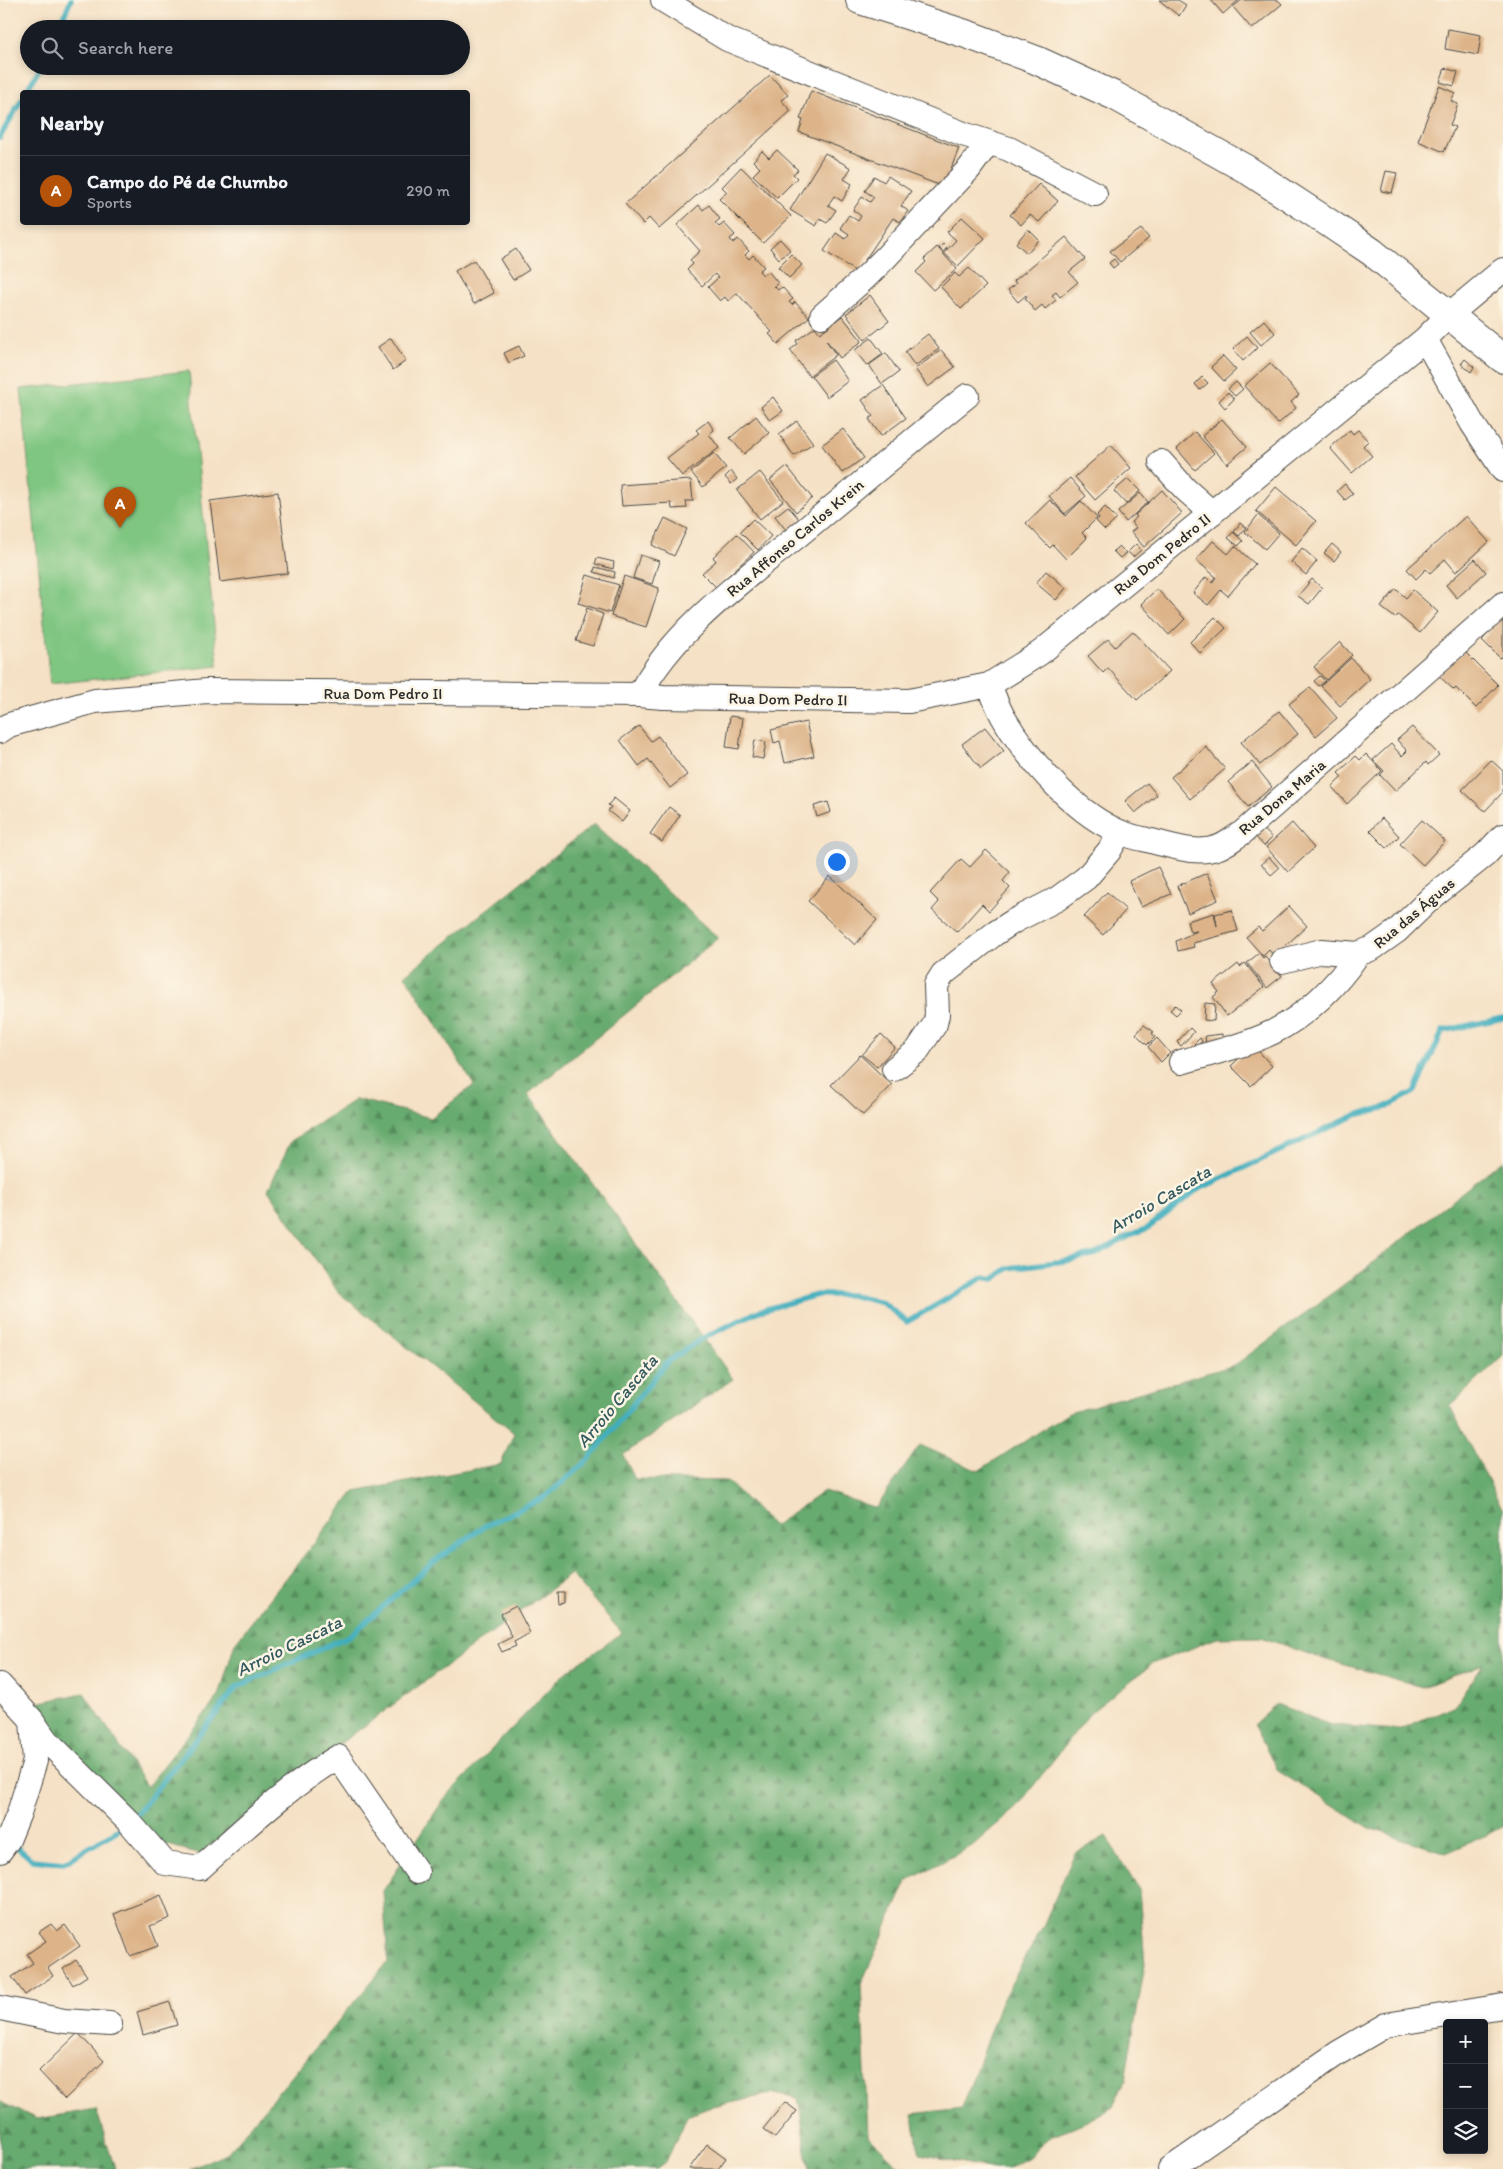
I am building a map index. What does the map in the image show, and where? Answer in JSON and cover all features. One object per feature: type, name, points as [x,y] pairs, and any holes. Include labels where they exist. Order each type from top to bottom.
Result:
[{"type":"main road","points":[[860,0],[969,35],[1028,57],[1115,96],[1246,169],[1372,252],[1503,359]]},
{"type":"street","points":[[663,0],[726,39],[988,143],[1009,149],[1096,194]]},
{"type":"street","points":[[822,316],[866,278],[969,168],[988,143]]},
{"type":"street","name":"Rua Dom Pedro II","points":[[0,732],[9,725],[95,701],[207,691],[639,695],[909,701],[989,685],[1040,653],[1425,339],[1450,314],[1503,270]]},
{"type":"street","points":[[1425,339],[1472,423],[1503,470]]},
{"type":"street","name":"Rua Affonso Carlos Krein","points":[[639,695],[651,674],[669,650],[716,603],[967,396]]},
{"type":"street","points":[[1161,462],[1185,489],[1212,513]]},
{"type":"street","name":"Rua Dona Maria","points":[[989,685],[1004,719],[1027,752],[1084,811],[1120,832],[1181,848],[1199,850],[1219,847],[1242,833],[1503,604]]},
{"type":"street","points":[[894,1069],[917,1050],[935,1024],[937,1015],[936,985],[944,974],[994,934],[1014,921],[1057,899],[1086,878],[1109,851],[1120,832]]},
{"type":"street","name":"Rua das Águas","points":[[1282,961],[1322,951],[1358,954],[1373,948],[1397,931],[1431,898],[1485,855],[1503,836]]},
{"type":"street","points":[[1181,1062],[1274,1031],[1298,1016],[1330,990],[1358,954]]},
{"type":"street","points":[[0,1685],[32,1720],[45,1739],[130,1823],[165,1863],[200,1868],[256,1818],[313,1772],[338,1757],[417,1872]]},
{"type":"street","points":[[0,1851],[8,1840],[19,1814],[35,1762],[32,1720]]},
{"type":"street","points":[[1170,2169],[1338,2053],[1386,2025],[1503,2006]]},
{"type":"street","points":[[0,2008],[64,2021],[110,2024]]},
{"type":"green space","points":[[189,371],[218,666],[50,684],[21,389]]},
{"type":"green space","points":[[594,824],[718,938],[528,1094],[733,1379],[623,1455],[635,1479],[727,1481],[774,1526],[824,1491],[876,1508],[920,1445],[978,1471],[1069,1413],[1235,1365],[1362,1271],[1503,1160],[1503,1356],[1450,1406],[1503,1510],[1503,1826],[1446,1853],[1369,1828],[1278,1771],[1254,1724],[1276,1704],[1331,1725],[1398,1730],[1456,1705],[1483,1664],[1423,1687],[1317,1657],[1261,1637],[1217,1638],[1152,1664],[1090,1713],[1017,1807],[972,1846],[907,1881],[861,1984],[868,2136],[902,2169],[809,2169],[798,2098],[775,2093],[708,2108],[687,2116],[666,2162],[657,2169],[190,2169],[228,2152],[388,1962],[383,1891],[444,1799],[564,1674],[622,1633],[571,1574],[333,1749],[200,1854],[158,1842],[27,1705],[84,1693],[147,1787],[219,1696],[235,1643],[354,1492],[501,1464],[514,1433],[338,1292],[268,1190],[291,1141],[356,1099],[431,1118],[474,1085],[405,975]]},
{"type":"green space","points":[[1106,1836],[1139,1890],[1145,1964],[1125,2080],[1113,2107],[1081,2124],[1050,2136],[1029,2157],[1007,2169],[994,2169],[920,2154],[912,2114],[962,2108],[1000,2004],[1043,1926],[1075,1853]]},
{"type":"green space","points":[[0,2102],[37,2119],[96,2109],[115,2169],[0,2169]]},
{"type":"building","points":[[1159,0],[1178,0],[1186,5],[1179,16]]},
{"type":"building","points":[[1211,0],[1239,0],[1223,14]]},
{"type":"building","points":[[1242,0],[1278,0],[1282,4],[1252,29],[1233,7]]},
{"type":"building","points":[[1448,29],[1481,35],[1478,55],[1445,49]]},
{"type":"building","points":[[1445,68],[1458,72],[1454,86],[1440,82]]},
{"type":"building","points":[[770,75],[788,95],[781,100],[791,111],[659,229],[649,218],[643,224],[625,204]]},
{"type":"building","points":[[1439,86],[1455,93],[1451,101],[1458,104],[1450,125],[1455,127],[1444,152],[1418,141]]},
{"type":"building","points":[[811,91],[959,148],[944,187],[799,132],[803,120],[800,119]]},
{"type":"building","points":[[777,150],[798,170],[793,174],[797,178],[777,198],[753,175],[760,168],[753,161],[762,151],[769,158]]},
{"type":"building","points":[[825,153],[851,168],[844,179],[852,184],[842,201],[834,196],[828,205],[836,210],[827,223],[820,219],[816,226],[790,210]]},
{"type":"building","points":[[741,167],[791,216],[763,243],[719,199],[727,192],[722,187]]},
{"type":"building","points":[[1386,171],[1397,173],[1392,193],[1381,191]]},
{"type":"building","points":[[874,176],[884,182],[888,176],[911,191],[901,206],[908,211],[900,222],[893,218],[857,272],[824,251],[836,233],[845,239],[849,234],[840,228],[849,215],[858,221],[861,216],[853,210],[862,197],[870,202],[874,197],[865,191]]},
{"type":"building","points":[[1039,184],[1058,201],[1039,222],[1030,215],[1021,225],[1010,215]]},
{"type":"building","points":[[699,205],[703,210],[709,205],[720,219],[715,223],[719,227],[724,223],[735,235],[730,239],[733,243],[738,239],[749,251],[745,255],[749,259],[753,255],[764,267],[759,271],[763,275],[768,271],[778,283],[774,286],[778,290],[782,287],[793,299],[789,302],[792,305],[795,302],[809,317],[778,344],[769,334],[772,332],[737,293],[728,301],[725,297],[720,301],[708,287],[718,278],[715,274],[702,286],[687,270],[693,264],[690,260],[700,251],[677,225]]},
{"type":"building","points":[[962,217],[985,238],[958,266],[944,253],[956,240],[947,232]]},
{"type":"building","points":[[1028,229],[1039,240],[1027,253],[1016,243]]},
{"type":"building","points":[[1141,229],[1149,238],[1120,262],[1110,251]]},
{"type":"building","points":[[1066,237],[1085,259],[1069,272],[1078,282],[1060,297],[1056,292],[1052,295],[1056,300],[1045,309],[1042,305],[1035,311],[1025,298],[1027,297],[1026,295],[1018,302],[1008,290],[1016,284],[1014,281]]},
{"type":"building","points":[[780,239],[790,250],[779,259],[770,248]]},
{"type":"building","points":[[943,244],[947,248],[943,252],[939,248]]},
{"type":"building","points":[[937,247],[957,269],[933,290],[916,272],[926,262],[924,259]]},
{"type":"building","points":[[516,249],[529,270],[513,280],[500,259]]},
{"type":"building","points":[[791,254],[802,265],[789,278],[778,267]]},
{"type":"building","points":[[1114,259],[1118,264],[1113,268],[1109,263]]},
{"type":"building","points":[[474,260],[494,293],[474,304],[455,271]]},
{"type":"building","points":[[969,268],[986,286],[961,309],[941,287],[955,273],[959,277]]},
{"type":"building","points":[[870,295],[889,321],[865,340],[846,314]]},
{"type":"building","points":[[842,316],[862,341],[840,358],[826,340],[836,355],[809,376],[790,350],[798,344],[796,341],[815,327],[820,333]]},
{"type":"building","points":[[1264,320],[1275,333],[1261,345],[1250,332]]},
{"type":"building","points":[[928,334],[939,349],[915,366],[905,352]]},
{"type":"building","points":[[1247,336],[1257,348],[1243,361],[1233,349]]},
{"type":"building","points":[[391,338],[406,361],[393,370],[378,347]]},
{"type":"building","points":[[871,338],[883,354],[867,366],[855,350]]},
{"type":"building","points":[[519,346],[524,356],[509,363],[504,353]]},
{"type":"building","points":[[941,350],[955,367],[928,387],[915,369]]},
{"type":"building","points":[[886,353],[899,372],[882,384],[869,365]]},
{"type":"building","points":[[1223,356],[1236,370],[1224,381],[1211,367]]},
{"type":"building","points":[[1465,359],[1474,367],[1471,372],[1461,364]]},
{"type":"building","points":[[833,360],[848,381],[827,397],[811,376]]},
{"type":"building","points":[[1270,363],[1299,395],[1291,402],[1296,408],[1278,424],[1244,386]]},
{"type":"building","points":[[1202,377],[1208,383],[1200,390],[1195,384]]},
{"type":"building","points":[[1236,382],[1243,389],[1235,396],[1228,389]]},
{"type":"building","points":[[883,385],[906,418],[881,436],[869,419],[873,416],[862,400]]},
{"type":"building","points":[[1228,392],[1234,399],[1225,408],[1219,401]]},
{"type":"building","points":[[773,397],[783,411],[770,420],[761,407]]},
{"type":"building","points":[[756,416],[769,433],[744,454],[730,438]]},
{"type":"building","points":[[1222,419],[1247,447],[1227,464],[1202,436]]},
{"type":"building","points":[[708,421],[714,430],[709,434],[719,448],[682,476],[667,458],[699,433],[696,430]]},
{"type":"building","points":[[797,421],[813,443],[794,456],[779,434]]},
{"type":"building","points":[[843,429],[864,458],[842,473],[822,445]]},
{"type":"building","points":[[1350,430],[1353,434],[1358,430],[1368,441],[1363,446],[1372,456],[1352,473],[1330,448]]},
{"type":"building","points":[[1195,432],[1214,453],[1195,470],[1177,449]]},
{"type":"building","points":[[1111,445],[1131,468],[1095,500],[1075,477]]},
{"type":"building","points":[[714,453],[726,468],[703,487],[691,472]]},
{"type":"building","points":[[787,466],[812,498],[796,512],[770,480]]},
{"type":"building","points":[[731,471],[737,479],[731,484],[725,477]]},
{"type":"building","points":[[760,472],[783,501],[760,519],[737,490]]},
{"type":"building","points":[[1070,478],[1086,496],[1065,514],[1049,496]]},
{"type":"building","points":[[1128,479],[1140,491],[1126,504],[1114,491]]},
{"type":"building","points":[[691,480],[693,501],[686,501],[687,508],[672,509],[671,503],[622,506],[620,485]]},
{"type":"building","points":[[1345,484],[1353,494],[1345,500],[1337,491]]},
{"type":"building","points":[[1276,487],[1316,521],[1296,545],[1256,511]]},
{"type":"building","points":[[1162,490],[1182,513],[1144,547],[1131,532],[1136,528],[1131,522],[1137,517],[1135,515]]},
{"type":"building","points":[[278,492],[288,573],[220,582],[210,501]]},
{"type":"building","points":[[1140,493],[1148,502],[1126,522],[1118,512]]},
{"type":"building","points":[[1050,500],[1066,516],[1081,501],[1097,518],[1082,533],[1087,538],[1066,559],[1053,545],[1050,548],[1026,523]]},
{"type":"building","points":[[788,506],[803,524],[790,535],[775,516]]},
{"type":"building","points":[[1105,507],[1117,519],[1105,530],[1096,521],[1099,518],[1097,515]]},
{"type":"building","points":[[1258,515],[1279,533],[1265,549],[1245,532]]},
{"type":"building","points":[[1466,516],[1489,542],[1456,572],[1445,559],[1430,573],[1426,569],[1416,579],[1407,569]]},
{"type":"building","points":[[665,518],[687,529],[674,556],[652,545]]},
{"type":"building","points":[[753,519],[771,536],[758,550],[740,532]]},
{"type":"building","points":[[1240,523],[1246,528],[1239,536],[1234,532]]},
{"type":"building","points":[[1233,532],[1243,541],[1238,546],[1228,538]]},
{"type":"building","points":[[737,534],[754,552],[716,587],[702,573],[716,561],[713,557]]},
{"type":"building","points":[[1213,541],[1228,554],[1235,546],[1255,564],[1228,596],[1221,590],[1208,605],[1193,593],[1206,577],[1212,583],[1216,577],[1196,560]]},
{"type":"building","points":[[1136,544],[1141,550],[1133,557],[1128,552]]},
{"type":"building","points":[[1332,544],[1341,552],[1334,561],[1324,553]]},
{"type":"building","points":[[1119,546],[1126,553],[1120,558],[1113,551]]},
{"type":"building","points":[[1302,548],[1317,561],[1306,575],[1291,562]]},
{"type":"building","points":[[640,555],[659,561],[652,584],[633,578]]},
{"type":"building","points":[[597,558],[614,562],[613,569],[595,564]]},
{"type":"building","points":[[1475,559],[1486,572],[1457,598],[1446,585]]},
{"type":"building","points":[[595,567],[615,572],[614,578],[594,572]]},
{"type":"building","points":[[1046,571],[1066,588],[1056,600],[1036,583]]},
{"type":"building","points":[[587,575],[619,585],[610,613],[578,603]]},
{"type":"building","points":[[624,576],[659,588],[646,627],[611,616]]},
{"type":"building","points":[[1312,579],[1322,588],[1309,604],[1298,596]]},
{"type":"building","points":[[1157,589],[1185,619],[1169,635],[1141,604]]},
{"type":"building","points":[[1396,589],[1406,598],[1413,590],[1438,612],[1420,633],[1398,615],[1395,618],[1381,607]]},
{"type":"building","points":[[587,608],[603,614],[593,646],[576,641]]},
{"type":"building","points":[[1215,617],[1226,628],[1200,653],[1190,642]]},
{"type":"building","points":[[1503,617],[1503,656],[1500,658],[1482,640]]},
{"type":"building","points":[[1133,631],[1170,671],[1137,700],[1108,668],[1103,673],[1088,656],[1108,639],[1115,647]]},
{"type":"building","points":[[1340,642],[1352,655],[1326,680],[1314,667]]},
{"type":"building","points":[[1464,651],[1498,685],[1476,708],[1456,688],[1454,690],[1439,676]]},
{"type":"building","points":[[1351,658],[1370,679],[1340,706],[1321,686]]},
{"type":"building","points":[[1320,676],[1325,681],[1319,686],[1314,681]]},
{"type":"building","points":[[1310,687],[1337,718],[1316,736],[1289,704]]},
{"type":"building","points":[[1279,711],[1298,734],[1260,765],[1241,742]]},
{"type":"building","points":[[730,716],[743,718],[739,749],[726,747]]},
{"type":"building","points":[[806,722],[814,756],[785,763],[780,741],[774,743],[771,730]]},
{"type":"building","points":[[639,726],[651,741],[658,736],[687,775],[670,788],[648,759],[639,766],[620,740]]},
{"type":"building","points":[[985,727],[1004,751],[981,769],[962,744]]},
{"type":"building","points":[[1412,727],[1439,755],[1428,765],[1426,762],[1395,791],[1380,775],[1384,771],[1373,760],[1391,744],[1402,756],[1407,751],[1397,740]]},
{"type":"building","points":[[755,740],[766,742],[763,759],[752,757]]},
{"type":"building","points":[[1206,747],[1225,769],[1190,799],[1171,777]]},
{"type":"building","points":[[1366,754],[1382,771],[1347,804],[1332,787],[1342,777],[1338,773],[1356,756],[1360,760]]},
{"type":"building","points":[[1491,760],[1503,771],[1503,792],[1485,811],[1462,790]]},
{"type":"building","points":[[1252,762],[1272,787],[1248,807],[1228,782]]},
{"type":"building","points":[[1147,783],[1157,795],[1135,813],[1125,801]]},
{"type":"building","points":[[614,798],[630,811],[622,822],[608,811],[611,807],[608,805]]},
{"type":"building","points":[[828,802],[831,812],[817,817],[814,806]]},
{"type":"building","points":[[669,807],[680,815],[662,842],[650,834]]},
{"type":"building","points":[[1382,818],[1399,836],[1387,848],[1370,831]]},
{"type":"building","points":[[1422,820],[1445,841],[1423,865],[1400,844]]},
{"type":"building","points":[[1292,823],[1314,848],[1288,872],[1266,847]]},
{"type":"building","points":[[1261,826],[1272,838],[1264,846],[1253,834]]},
{"type":"building","points":[[986,850],[1010,872],[1003,881],[1010,888],[989,911],[982,904],[957,932],[932,910],[939,902],[930,893],[961,859],[970,867]]},
{"type":"building","points":[[1269,857],[1279,868],[1271,875],[1261,864]]},
{"type":"building","points":[[1158,867],[1171,894],[1141,907],[1129,881]]},
{"type":"building","points":[[1207,873],[1218,900],[1188,913],[1177,886]]},
{"type":"building","points":[[830,876],[877,920],[855,945],[808,901]]},
{"type":"building","points":[[1107,892],[1126,910],[1103,935],[1084,917]]},
{"type":"building","points":[[1289,906],[1307,926],[1274,956],[1269,950],[1263,956],[1246,937],[1258,927],[1262,931]]},
{"type":"building","points":[[1232,910],[1238,931],[1193,943],[1194,947],[1178,951],[1176,941],[1197,931],[1190,932],[1187,921],[1214,913],[1217,926],[1215,914]]},
{"type":"building","points":[[1259,953],[1263,958],[1265,956],[1272,962],[1282,976],[1267,988],[1247,963]]},
{"type":"building","points":[[1245,963],[1264,987],[1227,1016],[1213,997],[1219,992],[1213,984],[1238,964],[1240,967]]},
{"type":"building","points":[[1205,1003],[1215,1004],[1214,1021],[1204,1020]]},
{"type":"building","points":[[1175,1005],[1181,1010],[1176,1015],[1170,1010]]},
{"type":"building","points":[[1144,1025],[1154,1032],[1152,1033],[1155,1037],[1147,1045],[1136,1034]]},
{"type":"building","points":[[1190,1028],[1194,1032],[1181,1046],[1177,1042]]},
{"type":"building","points":[[881,1034],[895,1047],[877,1067],[862,1055]]},
{"type":"building","points":[[1222,1034],[1223,1045],[1206,1046],[1205,1036]]},
{"type":"building","points":[[1157,1038],[1170,1053],[1161,1062],[1148,1047]]},
{"type":"building","points":[[1200,1038],[1202,1041],[1197,1047],[1194,1044]]},
{"type":"building","points":[[1253,1045],[1272,1066],[1251,1086],[1231,1066]]},
{"type":"building","points":[[860,1055],[892,1085],[863,1115],[831,1085]]},
{"type":"building","points":[[557,1592],[564,1592],[564,1603],[558,1604]]},
{"type":"building","points":[[516,1606],[530,1633],[514,1642],[516,1646],[502,1652],[498,1644],[512,1637],[501,1614]]},
{"type":"building","points":[[161,1895],[170,1918],[150,1926],[158,1946],[130,1956],[114,1914]]},
{"type":"building","points":[[51,1924],[57,1931],[65,1925],[80,1946],[48,1968],[53,1976],[25,1995],[12,1977],[33,1963],[27,1954],[46,1941],[39,1932]]},
{"type":"building","points":[[76,1960],[87,1976],[73,1985],[63,1969]]},
{"type":"building","points":[[170,2002],[177,2025],[143,2035],[137,2012]]},
{"type":"building","points":[[78,2033],[104,2061],[65,2099],[39,2071]]},
{"type":"building","points":[[785,2102],[797,2111],[775,2138],[763,2129]]},
{"type":"building","points":[[707,2144],[726,2158],[718,2169],[689,2169]]},
{"type":"waterway","points":[[62,20],[71,0]]},
{"type":"waterway","points":[[27,90],[36,75]]},
{"type":"waterway","points":[[0,137],[20,102]]},
{"type":"waterway","name":"Arroio Cascata","points":[[133,1819],[237,1687],[351,1635],[436,1560],[485,1526],[545,1497],[588,1460],[667,1362],[701,1339],[759,1311],[817,1295],[850,1295],[883,1303],[907,1322],[984,1277],[994,1279],[1009,1268],[1065,1261],[1096,1254],[1148,1228],[1195,1191],[1356,1115],[1386,1107],[1414,1092],[1443,1031],[1503,1018]]},
{"type":"waterway","name":"Arroio Cascata","points":[[12,1843],[32,1860],[64,1863],[126,1825]]},
{"type":"place","name":"Campo do Pé de Chumbo","points":[[120,528]]}]
